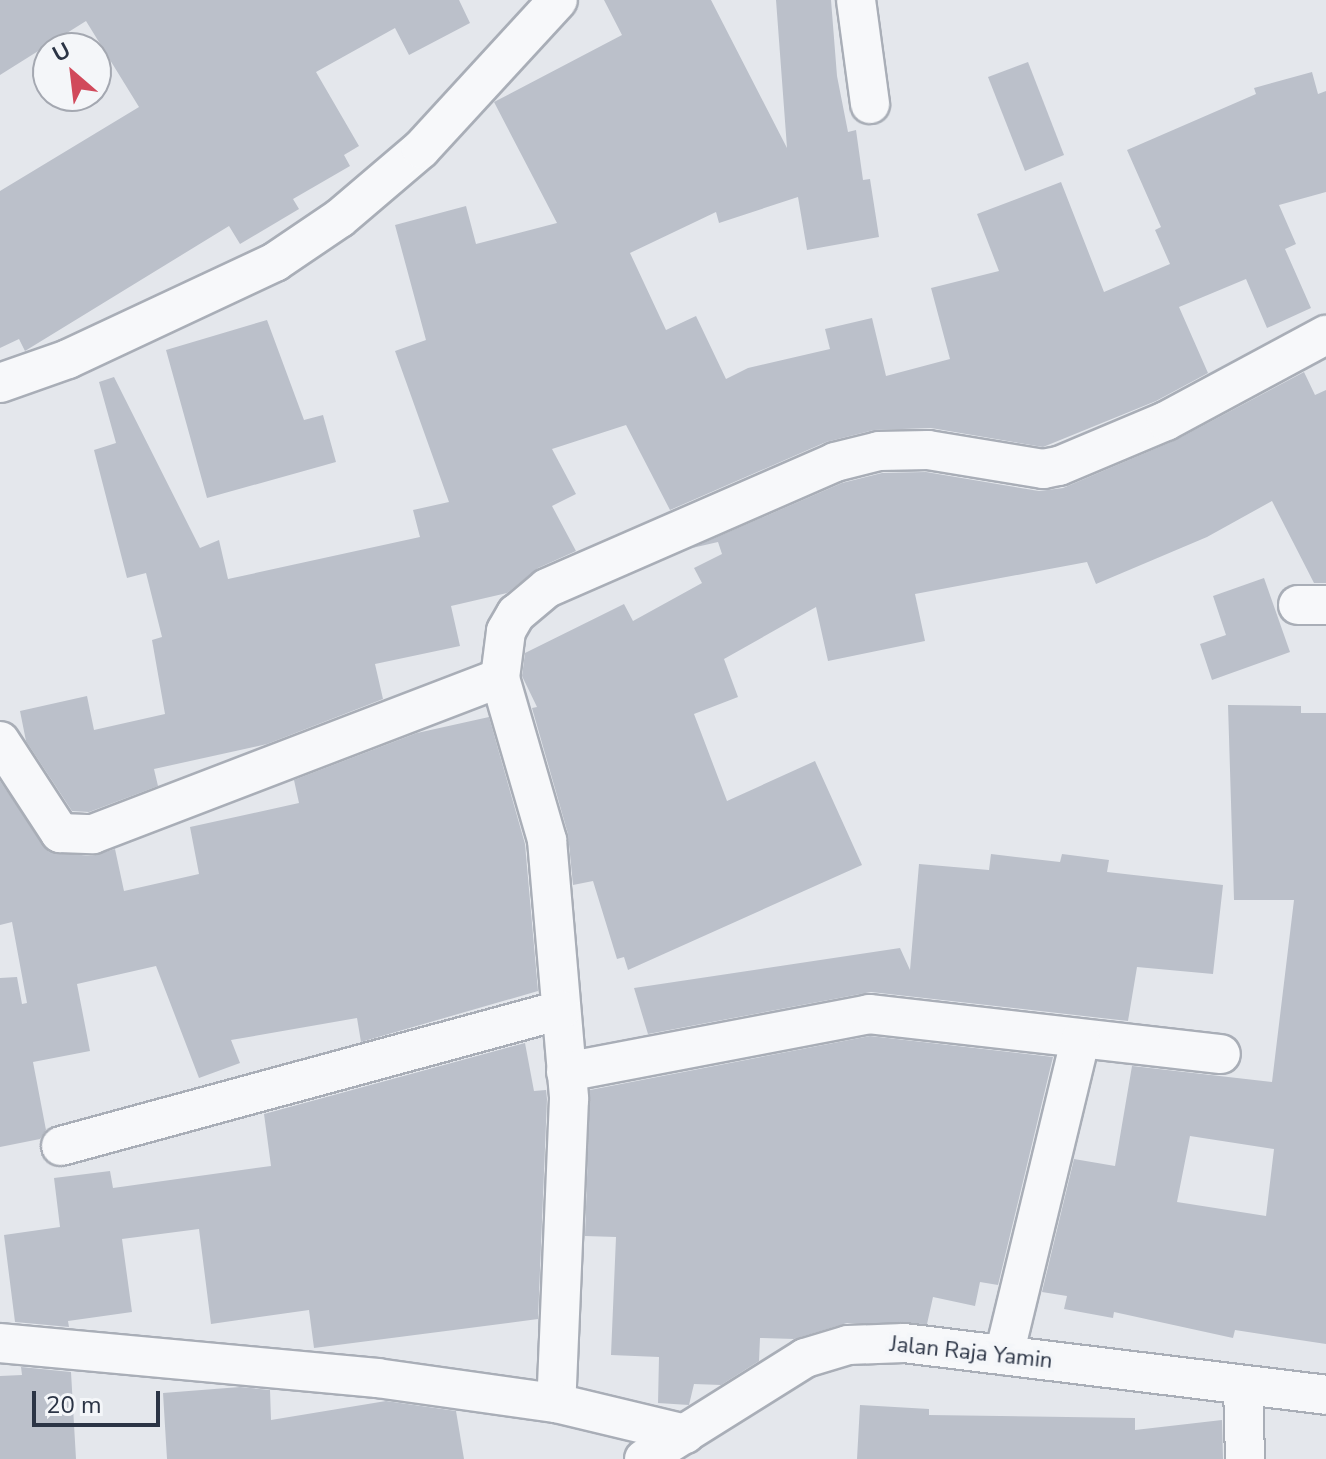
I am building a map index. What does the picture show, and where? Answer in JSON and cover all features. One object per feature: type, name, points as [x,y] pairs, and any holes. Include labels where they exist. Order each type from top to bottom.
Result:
[{"type":"street","points":[[0,383],[68,359],[275,262],[340,218],[421,149],[558,0]]},
{"type":"street","points":[[856,0],[870,104]]},
{"type":"street","points":[[556,1403],[566,1072],[547,840],[500,678],[506,631],[516,614],[547,588],[835,462],[879,451],[928,450],[1043,469],[1059,466],[1166,421],[1326,335]]},
{"type":"street","points":[[0,741],[60,833],[74,837],[271,769],[500,678]]},
{"type":"street","points":[[61,1146],[561,1010]]},
{"type":"street","points":[[566,1072],[869,1014],[1221,1054]]},
{"type":"street","points":[[1004,1355],[1080,1040]]},
{"type":"street","points":[[0,1343],[377,1378],[556,1403],[685,1434]]},
{"type":"street","name":"Jalan Raja Yamin","points":[[644,1459],[805,1358],[848,1345],[904,1343],[1326,1395]]},
{"type":"street","points":[[1243,1386],[1245,1459]]},
{"type":"building","points":[[0,0],[459,0],[470,23],[409,55],[395,28],[316,72],[359,146],[344,155],[350,166],[293,199],[299,209],[240,244],[229,226],[25,351],[19,339],[0,348],[0,191],[139,107],[112,63],[112,32],[93,32],[86,21],[68,32],[32,32],[32,55],[0,75]]},
{"type":"building","points":[[604,0],[711,0],[787,148],[776,0],[831,0],[837,76],[848,132],[856,130],[863,180],[870,179],[879,237],[807,250],[798,197],[719,223],[716,212],[630,253],[666,330],[696,316],[726,379],[748,368],[830,349],[825,329],[872,318],[886,376],[950,359],[931,288],[999,271],[977,214],[1061,182],[1104,292],[1170,264],[1155,230],[1161,227],[1127,150],[1256,94],[1254,88],[1312,72],[1318,94],[1326,91],[1326,192],[1279,205],[1296,244],[1285,249],[1311,308],[1267,328],[1246,279],[1179,307],[1208,373],[1156,401],[1043,447],[931,428],[874,430],[826,442],[670,510],[626,425],[552,449],[576,494],[552,506],[576,551],[538,568],[507,593],[451,606],[460,646],[375,664],[383,699],[267,744],[154,769],[158,786],[89,812],[72,811],[26,741],[20,711],[87,696],[94,730],[165,714],[152,640],[162,637],[146,573],[127,578],[94,450],[116,443],[99,382],[114,377],[200,548],[219,540],[228,579],[420,537],[413,510],[449,502],[395,351],[426,340],[395,225],[466,206],[476,244],[557,223],[494,102],[622,35]]},
{"type":"building","points":[[1028,62],[1064,155],[1025,171],[988,77]]},
{"type":"building","points":[[267,320],[304,420],[323,415],[336,462],[207,498],[166,350]]},
{"type":"building","points":[[1304,372],[1315,395],[1326,390],[1326,583],[1314,583],[1272,501],[1207,537],[1096,584],[1087,562],[915,594],[925,641],[828,661],[816,607],[724,659],[738,697],[694,714],[727,801],[815,761],[862,865],[628,970],[624,957],[617,959],[593,881],[573,885],[568,834],[532,708],[537,707],[522,676],[525,653],[624,604],[633,621],[702,583],[694,568],[722,554],[718,542],[692,548],[842,483],[882,473],[926,472],[1039,491],[1063,488],[1176,440]]},
{"type":"building","points":[[1264,578],[1290,652],[1212,680],[1200,644],[1226,635],[1213,596]]},
{"type":"building","points":[[1228,705],[1301,706],[1301,713],[1326,713],[1326,1344],[1235,1330],[1233,1338],[1114,1312],[1113,1318],[1064,1309],[1067,1296],[1042,1292],[1074,1159],[1115,1166],[1132,1066],[1272,1082],[1294,900],[1234,900]],"holes":[[[1190,1136],[1274,1149],[1266,1216],[1177,1202]]]},
{"type":"building","points":[[489,717],[525,844],[538,991],[361,1042],[357,1018],[231,1040],[240,1063],[199,1078],[156,966],[77,984],[90,1051],[33,1062],[46,1130],[40,1139],[0,1147],[0,978],[17,977],[22,1004],[27,1003],[12,922],[0,925],[0,781],[49,852],[92,856],[115,849],[124,891],[199,874],[190,827],[299,803],[294,780],[417,733]]},
{"type":"building","points":[[991,854],[1060,862],[1062,854],[1109,860],[1107,872],[1223,885],[1213,974],[1137,967],[1128,1021],[871,992],[648,1034],[634,988],[900,948],[910,970],[919,864],[989,870]]},
{"type":"building","points":[[870,1036],[1053,1057],[998,1285],[980,1282],[975,1306],[933,1297],[927,1324],[847,1323],[794,1339],[760,1338],[759,1361],[721,1385],[694,1384],[689,1405],[658,1403],[659,1357],[611,1355],[616,1237],[585,1236],[590,1090]]},
{"type":"building","points":[[525,1043],[534,1091],[546,1090],[547,1099],[538,1319],[314,1348],[309,1310],[211,1324],[199,1229],[122,1239],[132,1312],[68,1321],[69,1327],[15,1322],[4,1235],[60,1227],[54,1178],[110,1171],[113,1188],[271,1166],[264,1114]]},
{"type":"building","points":[[21,1367],[71,1372],[76,1459],[0,1459],[0,1376],[22,1375]]},
{"type":"building","points":[[240,1387],[270,1390],[271,1420],[386,1401],[456,1411],[464,1459],[167,1459],[163,1393]]},
{"type":"building","points":[[860,1405],[929,1409],[929,1415],[1135,1418],[1135,1430],[1222,1420],[1223,1459],[857,1459]]}]
